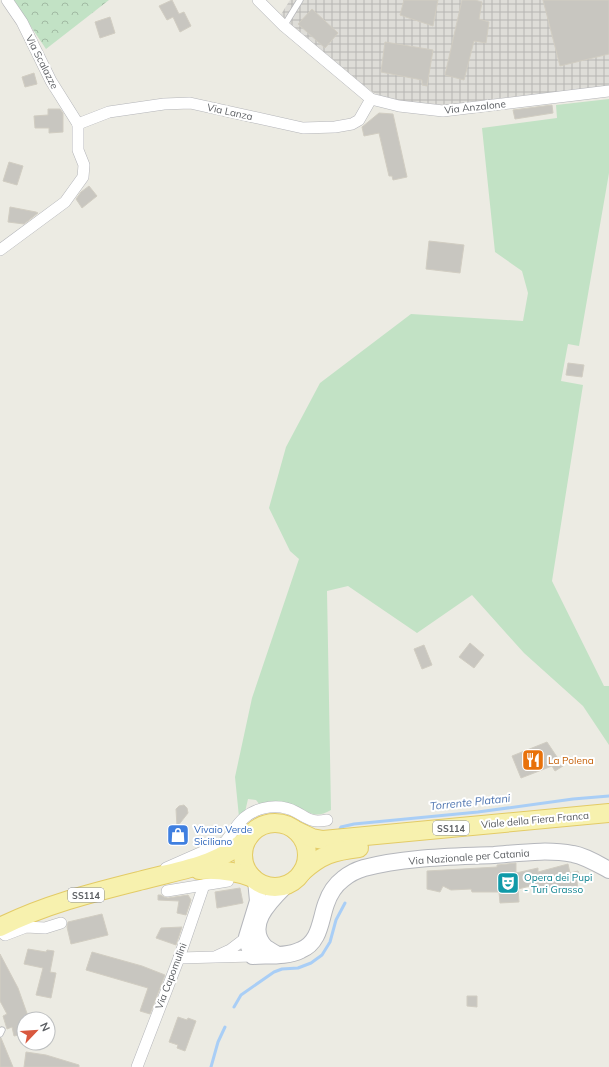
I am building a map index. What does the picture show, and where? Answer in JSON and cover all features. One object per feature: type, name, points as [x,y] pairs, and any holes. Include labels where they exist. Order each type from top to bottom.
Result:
[{"type":"main road","name":"Viale della Fiera Franca","points":[[295,830],[323,840],[609,813]]},
{"type":"main road","name":"Viale della Fiera Franca","points":[[302,872],[314,862],[328,854],[345,849],[609,823]]},
{"type":"main road","points":[[176,872],[219,859],[235,850],[258,828],[271,824],[282,824],[295,830],[302,838],[307,851],[306,862],[302,872],[295,880],[286,885],[268,903],[262,912],[248,944],[253,956]]},
{"type":"main road","points":[[248,838],[244,848],[244,859],[247,869],[254,879],[258,901],[252,933]]},
{"type":"main road","name":"Via Nazionale per Catania","points":[[253,956],[290,953],[308,946],[314,940],[319,931],[326,903],[333,889],[342,879],[363,868],[420,859],[550,852],[574,854],[607,865]]},
{"type":"main road","points":[[176,872],[220,870],[241,873],[268,886],[276,887],[286,885]]},
{"type":"main road","name":"SS114","points":[[0,928],[40,909],[73,898],[176,872]]},
{"type":"main road","points":[[252,933],[259,937],[265,947],[276,954]]},
{"type":"street","name":"Via Scalazze","points":[[7,0],[22,22],[51,81],[78,124]]},
{"type":"street","name":"Via Anzalone","points":[[258,0],[284,26],[371,99],[399,106],[443,111],[609,91]]},
{"type":"street","name":"Via Lanza","points":[[78,124],[110,112],[164,104],[190,103],[303,128],[335,128],[352,124],[359,120],[371,99]]},
{"type":"street","points":[[0,250],[65,202],[84,177],[84,165],[78,150],[78,124]]},
{"type":"street","points":[[144,879],[180,861],[225,842],[244,818],[254,811],[267,807],[280,807],[295,812],[307,820],[327,820]]},
{"type":"street","points":[[167,891],[228,881]]},
{"type":"street","name":"Via Capomulini","points":[[137,1067],[179,958],[204,885]]},
{"type":"street","points":[[0,931],[5,935],[26,927],[45,928],[61,923]]},
{"type":"street","points":[[213,958],[230,950],[252,933]]},
{"type":"street","points":[[179,958],[253,956]]},
{"type":"lane","points":[[284,26],[300,0]]},
{"type":"shaded area","points":[[290,0],[609,0],[609,88],[468,105],[428,106],[399,103],[374,93],[321,54],[280,16]]},
{"type":"green space","points":[[13,0],[109,0],[46,49]]},
{"type":"green space","points":[[609,99],[609,173],[579,346],[568,344],[561,381],[583,385],[552,581],[604,686],[609,686],[609,745],[583,706],[524,653],[472,595],[417,633],[348,586],[327,591],[331,810],[319,815],[309,813],[285,803],[260,805],[256,800],[248,799],[245,812],[239,817],[235,777],[252,698],[299,559],[290,551],[269,508],[286,447],[320,383],[411,314],[523,321],[528,293],[522,271],[495,252],[482,128],[557,118],[556,105]]},
{"type":"building","points":[[172,0],[179,14],[184,12],[191,26],[180,32],[173,17],[167,20],[159,6]]},
{"type":"building","points":[[404,0],[438,0],[433,26],[400,15]]},
{"type":"building","points":[[462,0],[475,0],[482,2],[479,19],[489,22],[486,43],[474,41],[464,80],[445,75]]},
{"type":"building","points":[[543,0],[609,0],[609,54],[560,66]]},
{"type":"building","points":[[312,9],[338,33],[325,48],[298,24]]},
{"type":"building","points":[[110,17],[115,33],[100,38],[95,22]]},
{"type":"building","points":[[385,42],[433,50],[427,86],[422,85],[422,80],[381,72]]},
{"type":"building","points":[[34,73],[37,84],[25,87],[22,77]]},
{"type":"building","points":[[552,105],[553,113],[515,119],[513,110]]},
{"type":"building","points":[[48,109],[60,109],[63,113],[63,132],[49,133],[49,128],[35,128],[34,116],[48,115]]},
{"type":"building","points":[[379,113],[393,114],[407,177],[393,180],[392,176],[389,176],[379,133],[364,136],[362,127]]},
{"type":"building","points":[[9,162],[23,166],[17,185],[3,181]]},
{"type":"building","points":[[89,186],[97,196],[82,208],[76,199],[81,192]]},
{"type":"building","points":[[10,207],[38,213],[24,224],[8,222]]},
{"type":"building","points":[[429,241],[464,245],[460,273],[426,269]]},
{"type":"building","points":[[568,363],[584,365],[582,377],[566,375]]},
{"type":"building","points":[[470,643],[484,655],[474,668],[459,657]]},
{"type":"building","points":[[424,645],[432,665],[422,669],[414,649]]},
{"type":"building","points":[[547,742],[563,766],[555,771],[552,766],[521,778],[512,756]]},
{"type":"building","points":[[184,805],[187,808],[188,813],[177,827],[176,809],[179,806]]},
{"type":"building","points":[[516,863],[516,873],[538,868],[538,872],[568,864],[570,873],[578,871],[581,881],[577,882],[578,888],[562,892],[560,886],[536,892],[534,885],[518,889],[519,902],[500,903],[499,892],[472,892],[471,889],[451,890],[443,886],[440,892],[427,889],[427,871],[497,867],[497,865]]},
{"type":"building","points":[[240,888],[243,903],[217,908],[215,892]]},
{"type":"building","points":[[158,895],[168,898],[188,895],[191,900],[186,915],[177,913],[179,901],[158,900]]},
{"type":"building","points":[[102,914],[108,935],[71,944],[67,927],[68,922]]},
{"type":"building","points":[[182,927],[176,945],[156,938],[161,928]]},
{"type":"building","points":[[28,949],[46,952],[47,950],[54,951],[50,972],[56,973],[51,998],[36,995],[43,968],[24,964]]},
{"type":"building","points":[[92,952],[142,966],[165,975],[150,1014],[140,1011],[148,988],[86,970]]},
{"type":"building","points":[[0,954],[18,988],[26,1011],[16,1011],[16,1036],[14,1036],[12,1027],[7,1029],[3,1016],[7,1014],[0,1001]]},
{"type":"building","points":[[467,996],[477,996],[477,1007],[467,1006]]},
{"type":"building","points":[[178,1017],[196,1021],[185,1051],[177,1048],[178,1045],[169,1042]]},
{"type":"building","points":[[1,1038],[13,1067],[0,1067]]},
{"type":"building","points":[[26,1052],[46,1055],[79,1065],[79,1067],[24,1067]]},
{"type":"waterway","name":"Torrente Platani","points":[[338,833],[341,827],[354,824],[478,812],[573,799],[609,796]]},
{"type":"waterway","name":"Torrente Platani","points":[[234,1007],[241,995],[274,972],[282,969],[298,968],[311,963],[322,955],[330,942],[336,920],[345,903]]},
{"type":"waterway","name":"Torrente Platani","points":[[211,1067],[218,1042],[225,1027]]},
{"type":"place","name":"La Polena","points":[[533,760]]},
{"type":"place","name":"Vivaio Verde Siciliano","points":[[178,835]]},
{"type":"place","name":"Opera dei Pupi - Turi Grasso","points":[[508,883]]}]
